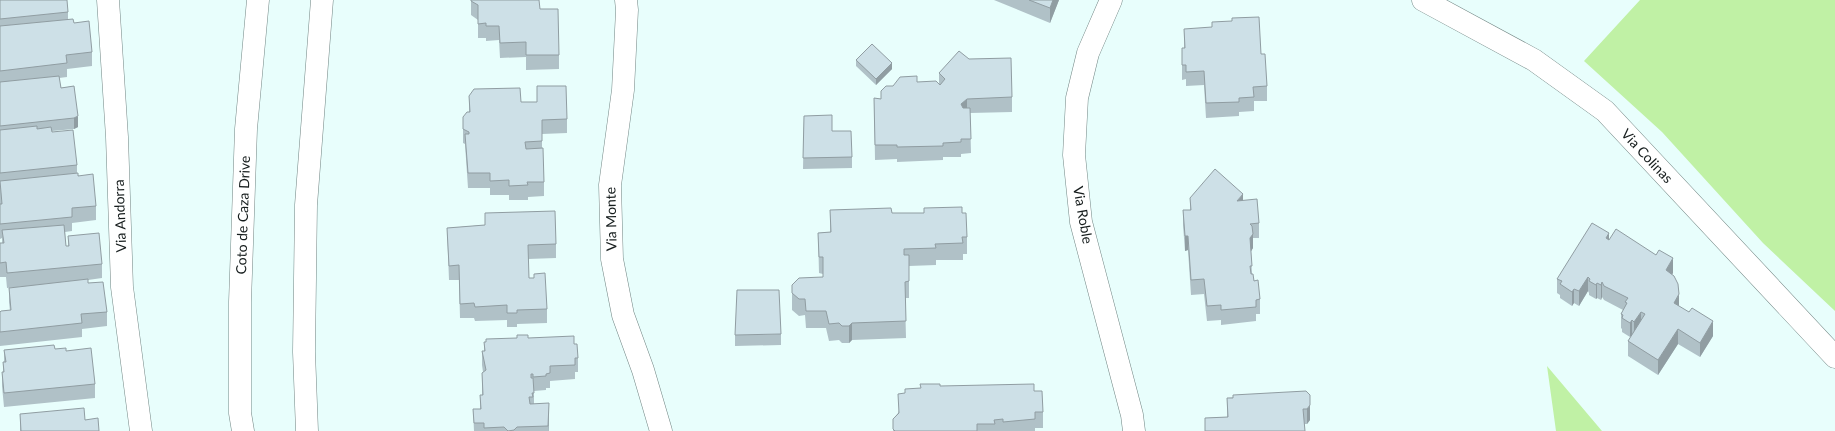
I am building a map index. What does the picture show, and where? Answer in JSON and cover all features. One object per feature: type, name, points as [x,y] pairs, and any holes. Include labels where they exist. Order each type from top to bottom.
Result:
[{"type":"street","name":"Via Andorra","points":[[108,0],[117,137],[122,287],[141,431]]},
{"type":"street","name":"Coto de Caza Drive","points":[[243,431],[240,413],[240,302],[246,129],[258,0]]},
{"type":"street","points":[[307,431],[304,352],[306,205],[322,0]]},
{"type":"street","name":"Via Monte","points":[[626,0],[627,10],[623,90],[610,185],[612,259],[623,315],[643,370],[661,431]]},
{"type":"street","name":"Via Roble","points":[[1111,0],[1088,53],[1077,98],[1074,155],[1081,222],[1132,415],[1134,431]]},
{"type":"street","name":"Via Colinas","points":[[1422,0],[1534,60],[1605,111],[1835,357]]},
{"type":"green space","points":[[1640,0],[1835,0],[1835,311],[1763,243],[1662,132],[1584,61]]},
{"type":"green space","points":[[1547,366],[1602,431],[1556,431]]},
{"type":"building","points":[[0,0],[67,0],[68,12],[0,19]]},
{"type":"building","points":[[471,0],[539,0],[540,9],[558,9],[559,55],[526,55],[526,42],[500,43],[499,26],[486,26],[486,23],[478,24],[478,5]]},
{"type":"building","points":[[1029,0],[1053,0],[1050,8]]},
{"type":"building","points":[[1259,17],[1261,54],[1265,54],[1267,86],[1253,87],[1254,97],[1239,98],[1239,102],[1206,103],[1204,71],[1186,72],[1186,65],[1182,65],[1182,48],[1185,48],[1184,29],[1212,27],[1212,22],[1232,21],[1232,18]]},
{"type":"building","points":[[73,19],[74,23],[89,21],[92,52],[66,55],[67,63],[0,71],[0,26]]},
{"type":"building","points":[[872,44],[892,63],[876,79],[856,60]]},
{"type":"building","points":[[959,51],[969,59],[1011,58],[1012,97],[967,99],[961,104],[963,108],[970,108],[971,139],[961,139],[961,142],[943,143],[943,146],[897,147],[897,145],[875,145],[874,98],[881,99],[881,91],[886,86],[893,86],[900,77],[917,76],[917,82],[936,81],[940,85],[945,79],[939,73]]},
{"type":"building","points":[[59,76],[61,88],[74,86],[78,116],[74,118],[0,126],[0,82]]},
{"type":"building","points":[[537,86],[566,86],[567,119],[542,120],[542,141],[525,142],[526,149],[543,148],[544,182],[527,182],[528,185],[509,186],[509,180],[490,181],[490,173],[468,173],[465,134],[469,134],[469,132],[463,129],[463,117],[467,112],[470,112],[469,96],[474,89],[520,88],[521,102],[537,102]]},
{"type":"building","points":[[832,115],[832,131],[851,131],[852,157],[803,158],[804,116]]},
{"type":"building","points":[[37,126],[37,129],[51,127],[52,132],[73,130],[77,165],[0,173],[0,130]]},
{"type":"building","points":[[1215,169],[1243,194],[1237,201],[1257,199],[1259,223],[1250,224],[1252,226],[1253,234],[1250,238],[1252,266],[1250,266],[1251,274],[1253,274],[1254,281],[1258,280],[1260,299],[1256,300],[1256,307],[1221,310],[1221,305],[1207,306],[1204,279],[1191,280],[1188,236],[1185,236],[1183,210],[1191,210],[1190,198]]},
{"type":"building","points":[[78,173],[78,176],[93,174],[96,206],[72,208],[72,217],[0,224],[0,204],[2,204],[0,181]]},
{"type":"building","points":[[962,207],[962,213],[966,213],[967,237],[962,237],[963,243],[935,244],[936,248],[904,249],[904,255],[909,255],[909,281],[905,282],[906,321],[852,323],[849,326],[842,326],[839,323],[829,324],[826,311],[806,311],[805,299],[799,299],[792,293],[792,285],[799,278],[823,277],[823,257],[819,257],[818,233],[831,232],[830,210],[891,208],[892,213],[924,213],[924,208]]},
{"type":"building","points":[[555,211],[556,244],[528,245],[529,278],[534,278],[534,274],[545,273],[547,309],[517,310],[517,313],[507,313],[507,305],[475,307],[474,303],[460,304],[459,265],[449,266],[447,228],[485,225],[485,213]]},
{"type":"building","points":[[1592,223],[1609,233],[1606,238],[1609,240],[1616,229],[1656,255],[1659,250],[1673,258],[1666,270],[1674,276],[1678,284],[1679,294],[1674,303],[1689,312],[1692,308],[1713,321],[1700,343],[1678,329],[1658,360],[1628,341],[1645,314],[1641,312],[1634,322],[1632,320],[1630,323],[1622,318],[1623,315],[1621,314],[1628,298],[1604,286],[1602,282],[1601,285],[1597,283],[1596,285],[1589,281],[1590,279],[1588,277],[1579,291],[1574,289],[1572,292],[1560,284],[1562,281],[1557,279]]},
{"type":"building","points":[[64,225],[66,246],[69,246],[68,236],[99,233],[102,264],[7,273],[6,262],[0,263],[0,243],[4,243],[2,230]]},
{"type":"building","points":[[88,279],[88,283],[103,282],[107,312],[81,314],[82,323],[0,332],[0,312],[11,310],[9,288]]},
{"type":"building","points":[[737,290],[779,290],[781,334],[735,335]]},
{"type":"building","points":[[517,335],[528,335],[528,338],[574,336],[574,344],[577,344],[578,358],[575,358],[575,365],[550,366],[550,373],[546,374],[546,376],[533,377],[533,374],[531,374],[531,378],[533,378],[534,393],[532,393],[533,397],[529,397],[530,404],[549,403],[548,426],[517,427],[514,430],[508,431],[504,427],[484,428],[484,423],[474,423],[473,409],[481,409],[480,395],[483,395],[482,373],[486,370],[482,351],[485,351],[484,342],[486,342],[486,339],[517,338]]},
{"type":"building","points":[[54,345],[55,349],[66,348],[66,351],[91,348],[95,384],[4,393],[2,372],[4,372],[3,362],[6,362],[4,350]]},
{"type":"building","points":[[920,384],[940,384],[940,386],[1034,384],[1034,391],[1042,391],[1043,412],[1035,412],[1035,419],[1003,422],[1003,419],[994,420],[995,424],[977,424],[977,431],[895,431],[893,429],[893,419],[899,413],[898,394],[905,393],[905,389],[921,388]]},
{"type":"building","points":[[1306,391],[1310,395],[1310,405],[1307,409],[1303,409],[1305,431],[1205,431],[1205,418],[1228,417],[1227,398],[1233,398],[1233,395]]},
{"type":"building","points":[[84,408],[85,420],[98,418],[99,431],[21,431],[20,414]]}]
